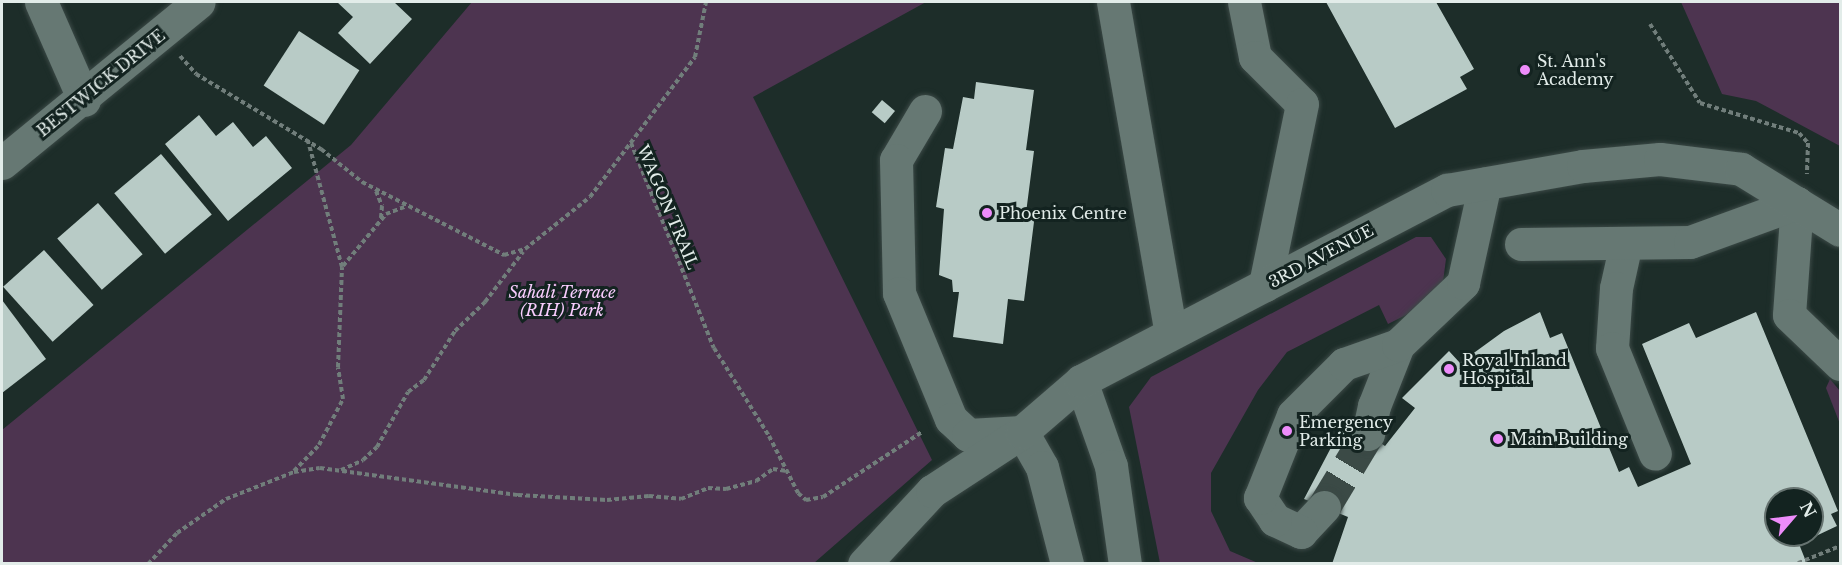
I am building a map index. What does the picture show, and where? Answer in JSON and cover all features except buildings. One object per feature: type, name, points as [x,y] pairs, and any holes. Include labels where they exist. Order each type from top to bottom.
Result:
[{"type":"street","points":[[41,2],[84,100]]},
{"type":"street","name":"BESTWICK DRIVE","points":[[2,163],[84,100],[200,2]]},
{"type":"street","points":[[1113,2],[1171,333]]},
{"type":"street","points":[[1244,2],[1255,57],[1302,104],[1265,285]]},
{"type":"street","points":[[925,111],[896,160],[899,293],[951,419],[968,435],[1023,432],[1042,467],[1067,564]]},
{"type":"street","name":"3RD AVENUE","points":[[864,564],[932,491],[1023,432],[1081,381],[1447,190],[1583,166],[1660,159],[1741,170],[1840,230]]},
{"type":"street","points":[[1324,507],[1301,532],[1275,520],[1260,498],[1293,415],[1344,364],[1398,345],[1463,283],[1485,183]]},
{"type":"street","points":[[1521,244],[1690,242],[1797,203],[1789,315],[1840,364]]},
{"type":"street","points":[[1626,243],[1616,288],[1612,348],[1655,454]]},
{"type":"street","points":[[1368,434],[1374,406],[1398,345]]},
{"type":"street","points":[[1081,381],[1111,466],[1125,564]]},
{"type":"path","points":[[630,143],[696,57],[706,2]]},
{"type":"path","points":[[1650,24],[1700,103],[1799,133],[1808,143],[1810,167],[1797,203]]},
{"type":"path","points":[[175,51],[196,74],[308,141],[376,190],[504,255],[525,249]]},
{"type":"path","points":[[294,472],[319,445],[343,399],[338,367],[342,267],[308,141]]},
{"type":"path","name":"WAGON TRAIL","points":[[339,470],[363,460],[376,447],[408,392],[424,380],[455,331],[485,302],[525,249],[590,197],[630,143]]},
{"type":"path","name":"WAGON TRAIL","points":[[630,143],[714,348],[788,471],[798,493],[814,501],[903,442],[951,419]]},
{"type":"path","points":[[376,190],[383,212],[378,224]]},
{"type":"path","points":[[342,267],[386,214],[407,206]]},
{"type":"path","points":[[148,564],[158,549],[199,515],[248,488],[294,472],[320,468],[518,495],[607,500],[649,496],[681,499],[708,488],[726,489],[756,481],[773,469],[788,471]]},
{"type":"path","points":[[1798,563],[1840,546]]},
{"type":"green space","name":"Sahali Terrace (RIH) Park","points":[[472,2],[926,2],[753,97],[932,460],[814,563],[2,563],[2,430],[351,145]]},
{"type":"green space","points":[[1681,2],[1840,2],[1840,146],[1756,101],[1722,94]]},
{"type":"green space","points":[[1416,237],[1431,237],[1446,259],[1443,282],[1430,303],[1388,324],[1379,305],[1287,352],[1258,390],[1211,473],[1211,511],[1230,551],[1258,563],[1160,563],[1129,407],[1151,377]]},
{"type":"green space","points":[[1830,379],[1840,391],[1840,424],[1826,388]]},
{"type":"tunnel","points":[[1324,507],[1368,434]]},
{"type":"place","name":"St. Ann's Academy","points":[[1525,70]]},
{"type":"place","name":"Phoenix Centre","points":[[987,213]]},
{"type":"place","name":"Royal Inland Hospital","points":[[1449,369]]},
{"type":"place","name":"Emergency Parking","points":[[1287,431]]},
{"type":"place","name":"Main Building","points":[[1498,439]]}]
